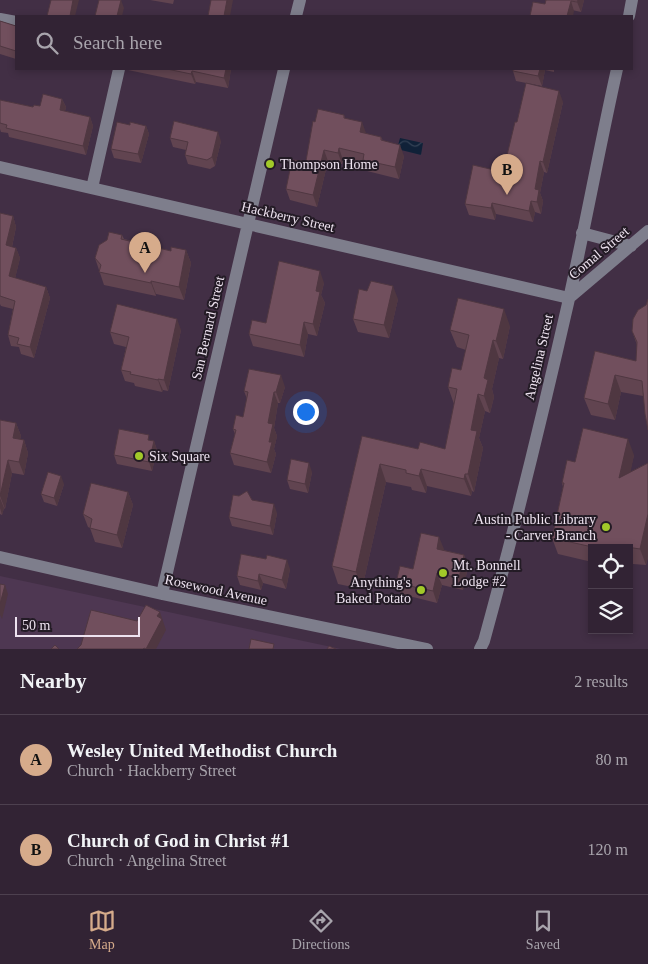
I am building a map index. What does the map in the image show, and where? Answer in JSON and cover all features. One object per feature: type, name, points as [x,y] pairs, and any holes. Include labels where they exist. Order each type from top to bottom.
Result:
[{"type":"street","points":[[296,15],[300,0]]},
{"type":"street","points":[[629,15],[632,0]]},
{"type":"street","points":[[0,19],[15,22]]},
{"type":"street","points":[[92,188],[119,70]]},
{"type":"street","name":"San Bernard Street","points":[[162,594],[284,70]]},
{"type":"street","name":"Angelina Street","points":[[480,649],[484,641],[504,570],[569,298],[617,70]]},
{"type":"street","name":"Hackberry Street","points":[[0,167],[569,298]]},
{"type":"street","name":"Comal Street","points":[[569,298],[648,231]]},
{"type":"street","points":[[582,233],[631,246]]},
{"type":"street","name":"Rosewood Avenue","points":[[0,557],[162,594],[427,649]]},
{"type":"shaded area","points":[[0,576],[341,649],[0,649]]},
{"type":"water","points":[[400,138],[423,143],[421,155],[397,149]]},
{"type":"building","points":[[51,0],[73,0],[70,15],[47,15]]},
{"type":"building","points":[[99,0],[121,0],[117,15],[95,15]]},
{"type":"building","points":[[211,0],[227,0],[224,15],[208,15]]},
{"type":"building","points":[[546,0],[578,0],[577,2],[571,1],[567,15],[530,15],[533,2],[545,4]]},
{"type":"building","points":[[0,21],[15,26],[15,51],[0,46]]},
{"type":"building","points":[[172,70],[226,70],[224,78],[192,71],[191,74]]},
{"type":"building","points":[[513,70],[540,70],[538,76]]},
{"type":"building","points":[[526,83],[559,91],[543,162],[540,161],[535,189],[539,190],[537,202],[531,201],[529,211],[492,203],[491,208],[465,204],[473,165],[503,172]]},
{"type":"building","points":[[43,94],[62,99],[60,110],[90,117],[83,146],[6,128],[7,125],[0,123],[0,100],[33,107],[34,105],[40,106]]},
{"type":"building","points":[[318,109],[344,115],[344,118],[362,122],[360,132],[381,137],[381,140],[400,145],[395,167],[363,160],[364,154],[339,148],[338,153],[324,150],[313,195],[286,189],[292,160],[306,161],[313,121],[315,122]]},
{"type":"building","points":[[174,121],[218,132],[212,157],[207,160],[185,155],[188,142],[170,138]]},
{"type":"building","points":[[117,122],[130,125],[130,122],[146,126],[138,154],[111,149]]},
{"type":"building","points":[[0,213],[13,216],[6,245],[16,248],[9,276],[46,287],[30,347],[17,344],[19,338],[8,335],[15,301],[0,296]]},
{"type":"building","points":[[109,232],[122,235],[121,239],[171,251],[171,247],[186,250],[179,287],[99,272],[101,265],[95,258],[99,245],[107,240]]},
{"type":"building","points":[[279,261],[320,271],[316,291],[320,292],[313,324],[304,322],[300,345],[249,334],[252,320],[266,323]]},
{"type":"building","points":[[371,281],[393,286],[384,325],[353,319],[359,289],[367,291]]},
{"type":"building","points":[[458,298],[504,309],[496,341],[493,340],[484,378],[488,380],[484,396],[478,394],[471,430],[477,431],[468,474],[465,474],[464,479],[421,469],[419,476],[406,473],[406,470],[380,464],[356,572],[332,566],[362,436],[418,449],[420,442],[445,449],[457,389],[448,387],[452,368],[461,370],[469,335],[450,330]]},
{"type":"building","points":[[648,299],[648,430],[642,381],[615,375],[608,404],[584,398],[595,351],[636,361],[637,342],[632,331],[633,319],[638,310],[646,305]]},
{"type":"building","points":[[117,304],[177,319],[164,380],[130,374],[131,372],[121,370],[129,337],[110,332]]},
{"type":"building","points":[[249,369],[281,375],[276,392],[274,392],[268,423],[273,424],[269,442],[272,442],[267,462],[230,453],[236,430],[233,429],[236,415],[243,417],[248,392],[244,391]]},
{"type":"building","points":[[0,420],[16,423],[13,438],[24,440],[19,462],[8,460],[0,496]]},
{"type":"building","name":"Austin Public Library - Carver Branch","points":[[583,428],[628,439],[619,478],[648,463],[648,514],[640,549],[633,548],[633,544],[588,544],[588,546],[552,538],[567,460],[575,462]]},
{"type":"building","points":[[119,429],[149,435],[148,440],[154,441],[149,462],[114,455]]},
{"type":"building","points":[[291,459],[309,463],[305,484],[287,480]]},
{"type":"building","points":[[48,472],[61,476],[54,498],[41,494]]},
{"type":"building","points":[[91,483],[128,492],[117,535],[90,528],[92,519],[83,514]]},
{"type":"building","points":[[247,491],[252,500],[274,504],[270,526],[229,517],[233,495],[239,496]]},
{"type":"building","points":[[421,533],[439,537],[437,549],[464,555],[459,578],[437,573],[433,591],[396,583],[400,566],[413,569]]},
{"type":"building","points":[[241,554],[266,559],[267,555],[287,560],[282,580],[259,574],[258,581],[237,576]]},
{"type":"building","points":[[0,584],[5,585],[0,604]]},
{"type":"building","points":[[146,605],[160,612],[157,616],[162,619],[146,649],[77,649],[81,645],[91,610],[137,621]]},
{"type":"building","points":[[251,639],[274,644],[273,649],[249,649]]},
{"type":"building","points":[[55,645],[59,649],[51,649]]},
{"type":"place","name":"Thompson Home","points":[[270,164]]},
{"type":"place","name":"Church of God in Christ #1","points":[[507,195]]},
{"type":"place","name":"Wesley United Methodist Church","points":[[145,273]]},
{"type":"place","name":"Six Square","points":[[139,456]]},
{"type":"place","name":"Austin Public Library - Carver Branch","points":[[606,527]]},
{"type":"place","name":"Mt. Bonnell Lodge #2","points":[[443,573]]},
{"type":"place","name":"Anything's Baked Potato","points":[[421,590]]}]
